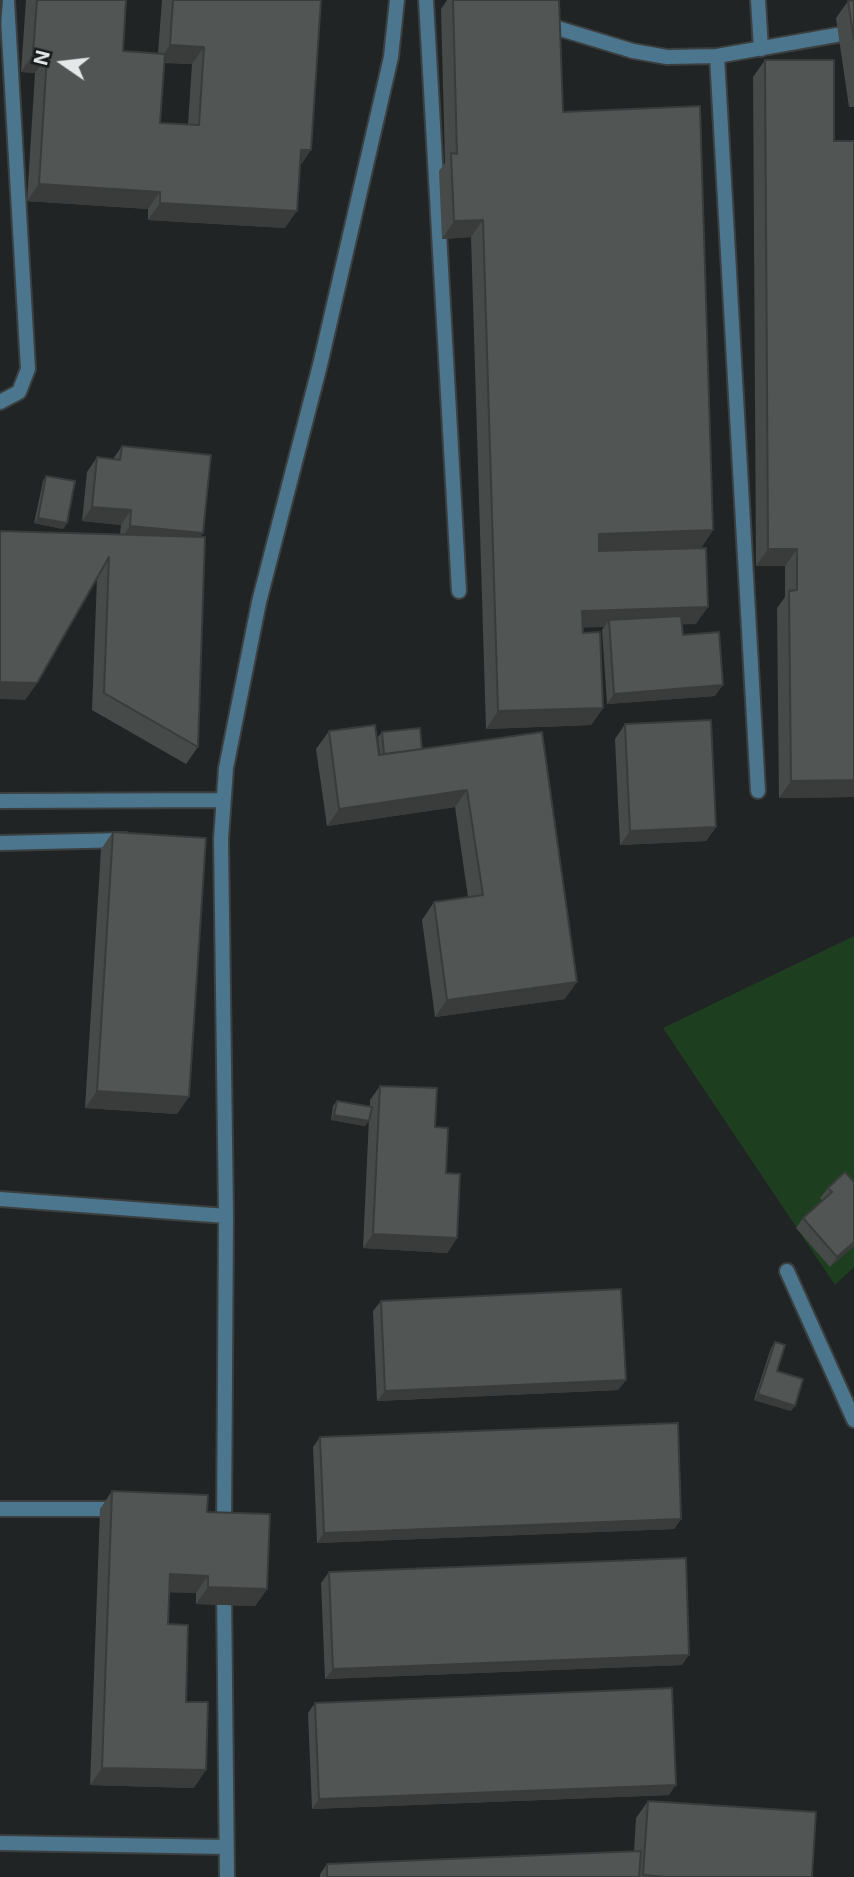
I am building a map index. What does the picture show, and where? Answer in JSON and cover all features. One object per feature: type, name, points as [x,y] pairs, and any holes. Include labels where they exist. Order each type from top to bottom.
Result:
[{"type":"street","points":[[0,402],[19,392],[28,369],[7,0]]},
{"type":"street","points":[[224,1550],[217,1509],[226,1216],[214,839],[223,800],[234,715],[248,650],[320,365],[391,57],[397,0]]},
{"type":"street","points":[[426,0],[459,591]]},
{"type":"street","points":[[758,0],[761,49]]},
{"type":"street","points":[[530,19],[633,51],[667,57],[717,56],[854,32]]},
{"type":"street","points":[[717,56],[758,791]]},
{"type":"street","points":[[0,801],[223,800]]},
{"type":"street","points":[[0,843],[138,840]]},
{"type":"street","points":[[0,1199],[226,1216]]},
{"type":"street","points":[[787,1271],[854,1420]]},
{"type":"street","points":[[0,1509],[126,1509]]},
{"type":"street","points":[[224,1577],[227,1877]]},
{"type":"street","points":[[0,1843],[226,1847]]},
{"type":"green space","points":[[854,936],[854,1267],[835,1285],[663,1028]]},
{"type":"building","points":[[37,0],[126,0],[123,51],[165,54],[160,123],[199,125],[204,47],[170,45],[173,0],[321,0],[311,150],[301,150],[297,211],[160,203],[160,192],[39,184],[47,56],[33,54]]},
{"type":"building","points":[[453,0],[559,0],[563,112],[700,106],[713,530],[599,534],[599,551],[706,548],[708,607],[582,611],[583,633],[600,632],[603,708],[498,711],[483,220],[454,221],[451,153],[457,154]]},
{"type":"building","points":[[854,0],[854,40],[848,1]]},
{"type":"building","points":[[765,60],[834,60],[834,141],[854,141],[854,780],[791,781],[789,591],[797,590],[797,549],[768,549]]},
{"type":"building","points":[[122,446],[211,455],[203,533],[130,526],[131,510],[92,507],[97,457],[120,460]]},
{"type":"building","points":[[46,476],[75,481],[67,523],[38,518]]},
{"type":"building","points":[[0,531],[205,537],[198,747],[104,693],[109,557],[37,683],[0,682]]},
{"type":"building","points":[[681,616],[683,635],[719,632],[723,685],[614,694],[609,620]]},
{"type":"building","points":[[711,720],[716,827],[630,831],[625,724]]},
{"type":"building","points":[[375,725],[379,755],[542,732],[577,982],[447,1000],[434,902],[483,895],[467,790],[339,809],[329,731]]},
{"type":"building","points":[[420,728],[422,749],[384,754],[382,732]]},
{"type":"building","points":[[113,832],[206,838],[189,1097],[97,1091]]},
{"type":"building","points":[[380,1086],[437,1088],[435,1127],[448,1128],[446,1173],[460,1174],[457,1238],[373,1234]]},
{"type":"building","points":[[337,1101],[372,1107],[369,1121],[334,1115]]},
{"type":"building","points":[[845,1172],[854,1182],[854,1242],[837,1257],[803,1218],[832,1192],[828,1188]]},
{"type":"building","points":[[621,1289],[626,1380],[385,1391],[381,1301]]},
{"type":"building","points":[[775,1342],[785,1345],[777,1371],[803,1379],[795,1406],[758,1394]]},
{"type":"building","points":[[678,1423],[681,1519],[324,1533],[320,1437]]},
{"type":"building","points":[[112,1491],[208,1495],[207,1512],[270,1514],[267,1589],[208,1587],[208,1576],[170,1574],[168,1624],[188,1625],[186,1702],[208,1702],[206,1770],[102,1768]]},
{"type":"building","points":[[686,1558],[689,1655],[333,1669],[329,1572]]},
{"type":"building","points":[[672,1688],[676,1785],[319,1799],[315,1703]]},
{"type":"building","points":[[648,1801],[816,1812],[812,1877],[643,1875]]},
{"type":"building","points":[[641,1851],[639,1877],[327,1877],[327,1864]]}]
